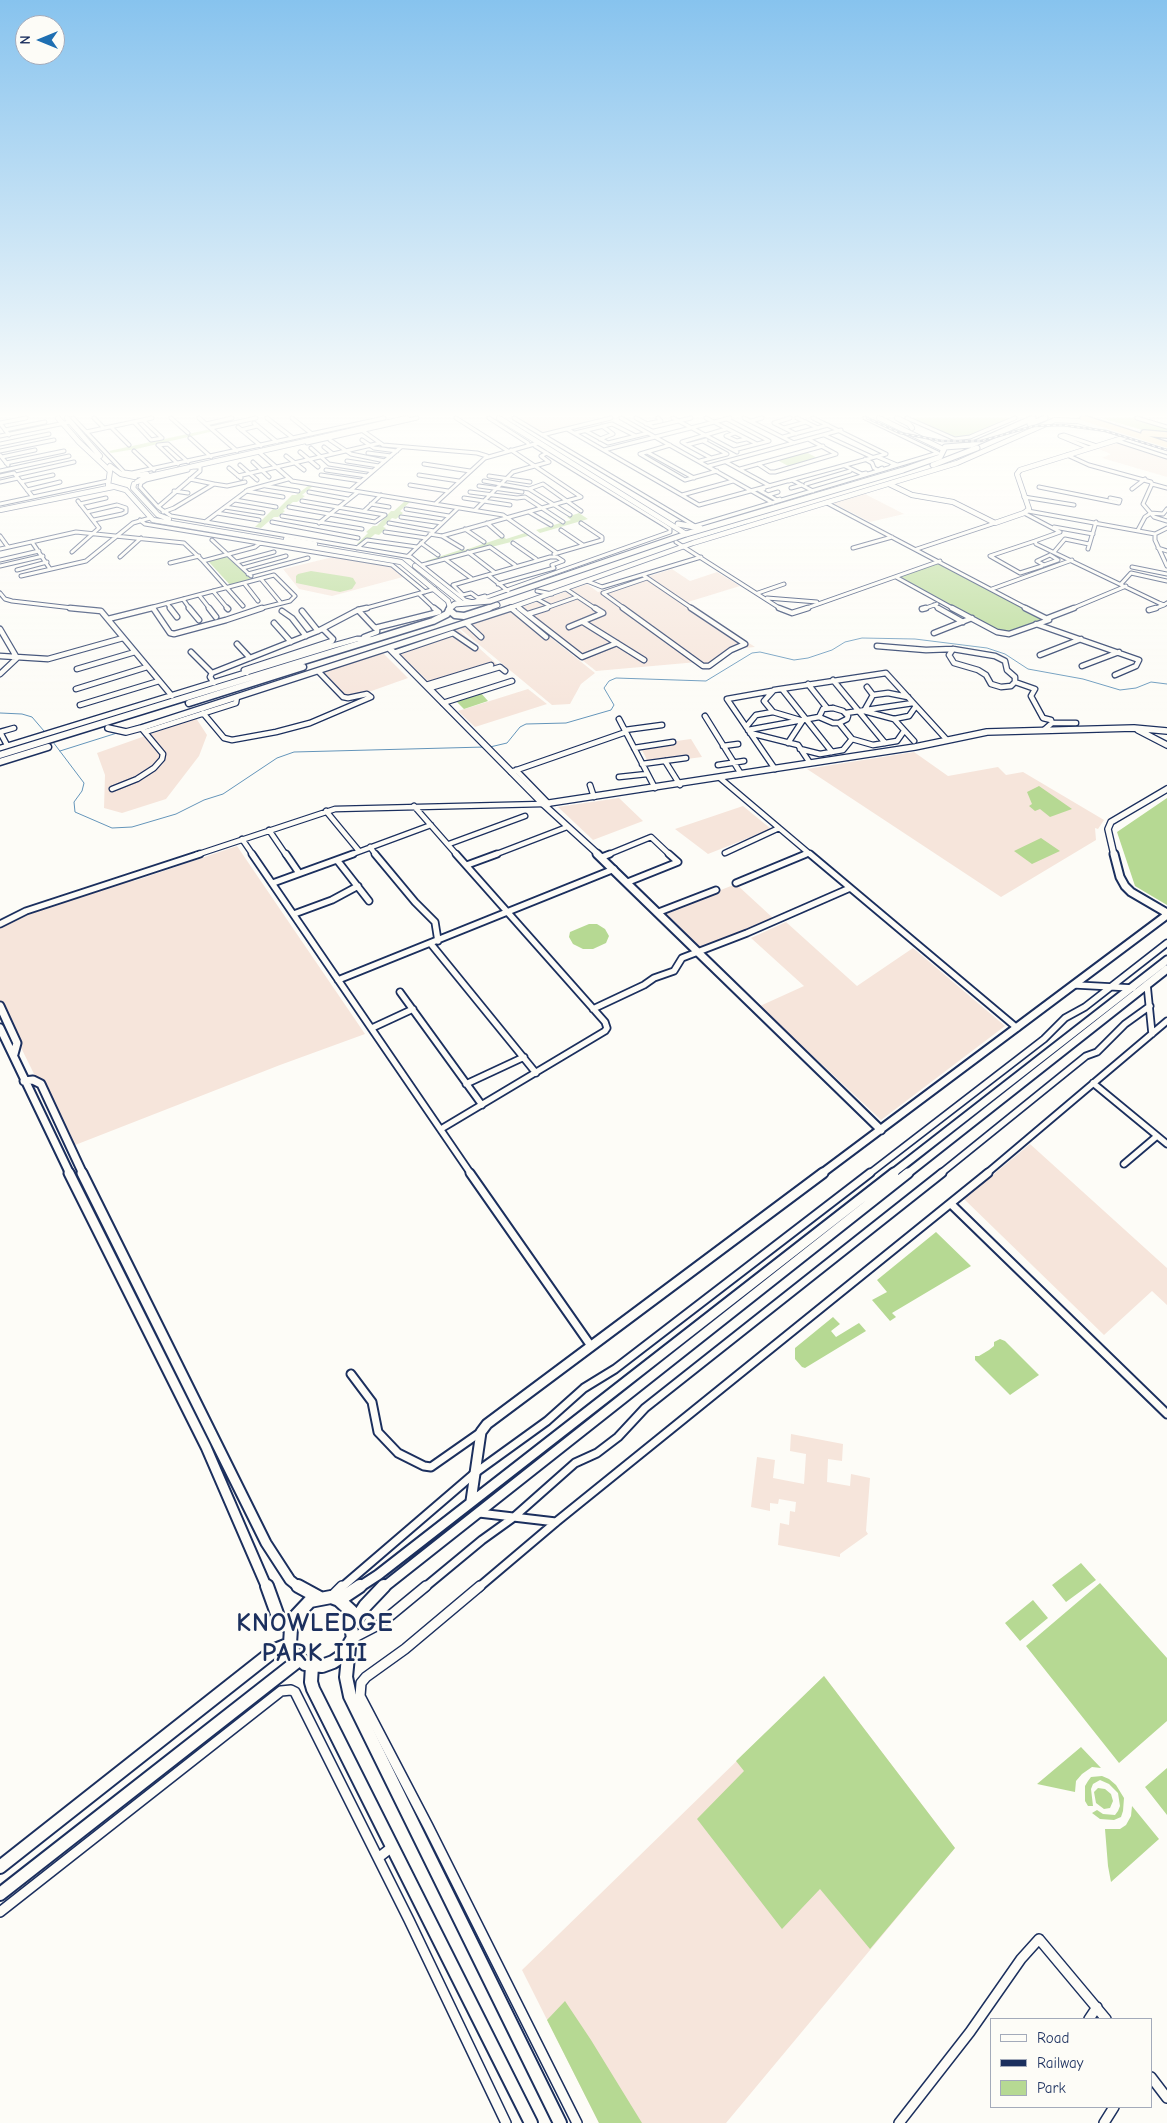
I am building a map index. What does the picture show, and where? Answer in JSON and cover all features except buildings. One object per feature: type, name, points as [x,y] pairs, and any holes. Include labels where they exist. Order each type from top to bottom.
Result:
[{"type":"main road","points":[[63,736],[108,728],[237,694],[394,645],[623,555],[747,517]]},
{"type":"main road","points":[[610,560],[738,519]]},
{"type":"main road","points":[[674,541],[677,534],[676,526],[692,528],[711,527]]},
{"type":"main road","points":[[0,755],[443,618],[449,609],[465,603],[490,602],[537,588],[543,578]]},
{"type":"main road","points":[[465,603],[475,609],[472,613]]},
{"type":"main road","points":[[449,609],[456,615],[464,616]]},
{"type":"main road","points":[[0,762],[40,743]]},
{"type":"street","points":[[72,552],[94,534],[99,527],[91,517]]},
{"type":"street","points":[[94,520],[108,517]]},
{"type":"street","points":[[163,517],[285,541],[291,546],[309,547],[393,566],[424,592]]},
{"type":"street","points":[[177,517],[408,556],[422,565],[465,603]]},
{"type":"street","points":[[206,522],[212,517]]},
{"type":"street","points":[[241,517],[258,520]]},
{"type":"street","points":[[289,517],[362,529]]},
{"type":"street","points":[[301,539],[326,517]]},
{"type":"street","points":[[347,517],[375,522],[381,517]]},
{"type":"street","points":[[402,517],[442,523]]},
{"type":"street","points":[[408,556],[448,517]]},
{"type":"street","points":[[442,536],[511,517]]},
{"type":"street","points":[[538,517],[551,525]]},
{"type":"street","points":[[555,517],[563,522]]},
{"type":"street","points":[[498,584],[554,568],[552,565],[562,561],[557,557],[550,557],[452,587],[463,595],[471,593],[478,598],[610,560],[669,534],[671,531],[649,517]]},
{"type":"street","points":[[661,517],[689,534]]},
{"type":"street","points":[[667,517],[676,526]]},
{"type":"street","points":[[676,517],[695,526],[742,517]]},
{"type":"street","points":[[143,730],[237,694],[318,671],[466,623],[684,546],[780,517]]},
{"type":"street","points":[[854,517],[1048,618]]},
{"type":"street","points":[[983,517],[995,523]]},
{"type":"street","points":[[916,549],[1012,517]]},
{"type":"street","points":[[1035,517],[1060,533],[990,556],[1020,573],[1032,570],[1043,565],[1058,559],[1050,556],[1037,560],[1043,565],[1050,568]]},
{"type":"street","points":[[1062,517],[1155,534],[1167,528]]},
{"type":"street","points":[[1138,530],[1144,517]]},
{"type":"street","points":[[1155,517],[1167,521]]},
{"type":"street","points":[[21,576],[86,561],[119,536],[132,523],[150,518],[155,521],[265,539],[315,544],[403,558],[465,600],[473,602],[507,590]]},
{"type":"street","points":[[508,518],[557,553]]},
{"type":"street","points":[[738,519],[753,525]]},
{"type":"street","points":[[140,520],[145,524],[259,544],[405,563],[448,601],[449,609]]},
{"type":"street","points":[[272,522],[358,538]]},
{"type":"street","points":[[1088,549],[1096,522]]},
{"type":"street","points":[[389,523],[434,530]]},
{"type":"street","points":[[487,524],[502,536]]},
{"type":"street","points":[[447,586],[603,539],[581,524]]},
{"type":"street","points":[[1052,527],[1093,534]]},
{"type":"street","points":[[465,529],[484,542]]},
{"type":"street","points":[[561,530],[583,545]]},
{"type":"street","points":[[0,549],[74,532],[184,543],[199,556],[243,606]]},
{"type":"street","points":[[384,532],[426,538]]},
{"type":"street","points":[[430,534],[442,536],[462,548]]},
{"type":"street","points":[[1155,534],[1158,548],[1167,566]]},
{"type":"street","points":[[0,536],[8,548]]},
{"type":"street","points":[[853,548],[892,537]]},
{"type":"street","points":[[120,557],[141,538]]},
{"type":"street","points":[[203,561],[254,547],[265,539]]},
{"type":"street","points":[[1054,552],[1065,539],[1089,544]]},
{"type":"street","points":[[212,540],[255,580]]},
{"type":"street","points":[[357,548],[367,540],[417,547]]},
{"type":"street","points":[[674,541],[784,611],[792,613],[940,562]]},
{"type":"street","points":[[32,542],[50,569]]},
{"type":"street","points":[[513,542],[536,559]]},
{"type":"street","points":[[1034,542],[1165,604]]},
{"type":"street","points":[[421,543],[438,555]]},
{"type":"street","points":[[422,565],[491,547],[515,565]]},
{"type":"street","points":[[1158,548],[1167,551]]},
{"type":"street","points":[[0,560],[39,551]]},
{"type":"street","points":[[237,562],[274,552]]},
{"type":"street","points":[[468,552],[494,572]]},
{"type":"street","points":[[0,566],[43,556]]},
{"type":"street","points":[[170,563],[199,556]]},
{"type":"street","points":[[243,568],[286,556]]},
{"type":"street","points":[[587,581],[602,587],[701,557]]},
{"type":"street","points":[[248,574],[308,558]]},
{"type":"street","points":[[445,559],[471,578]]},
{"type":"street","points":[[992,589],[1072,560]]},
{"type":"street","points":[[17,570],[47,562]]},
{"type":"street","points":[[1132,567],[1167,574]]},
{"type":"street","points":[[1032,570],[1037,573]]},
{"type":"street","points":[[1121,584],[1131,573],[1167,581]]},
{"type":"street","points":[[108,619],[167,603],[199,595],[228,587],[276,575],[295,595],[293,599],[281,603],[174,634],[170,633],[153,607]]},
{"type":"street","points":[[488,575],[507,590]]},
{"type":"street","points":[[643,575],[648,578],[746,644],[731,650],[708,667],[703,666],[603,593],[648,578]]},
{"type":"street","points":[[896,577],[1003,634],[1009,634],[1048,620],[1048,618],[1126,586]]},
{"type":"street","points":[[260,579],[281,603]]},
{"type":"street","points":[[244,583],[258,601]]},
{"type":"street","points":[[758,593],[784,584]]},
{"type":"street","points":[[537,588],[552,594]]},
{"type":"street","points":[[212,673],[320,630],[358,610],[435,589]]},
{"type":"street","points":[[566,589],[603,612],[569,627]]},
{"type":"street","points":[[213,591],[228,609]]},
{"type":"street","points":[[0,593],[5,599],[12,601],[101,611],[172,696]]},
{"type":"street","points":[[358,610],[377,628],[439,612],[419,594]]},
{"type":"street","points":[[199,595],[216,616]]},
{"type":"street","points":[[528,614],[578,597]]},
{"type":"street","points":[[766,598],[822,603]]},
{"type":"street","points":[[183,599],[199,620]]},
{"type":"street","points":[[537,599],[550,606]]},
{"type":"street","points":[[922,609],[941,602]]},
{"type":"street","points":[[167,603],[177,617]]},
{"type":"street","points":[[1149,610],[1165,604]]},
{"type":"street","points":[[934,605],[963,622]]},
{"type":"street","points":[[517,606],[582,658],[617,643]]},
{"type":"street","points":[[511,608],[546,637]]},
{"type":"street","points":[[302,611],[320,630],[333,639],[331,644]]},
{"type":"street","points":[[282,612],[292,618],[306,636]]},
{"type":"street","points":[[934,633],[972,618]]},
{"type":"street","points":[[583,622],[644,660]]},
{"type":"street","points":[[274,623],[291,642]]},
{"type":"street","points":[[466,623],[481,637]]},
{"type":"street","points":[[1036,624],[1134,657],[1140,662],[1136,666],[1115,675]]},
{"type":"street","points":[[247,673],[244,670],[288,655],[373,635],[378,630],[377,628]]},
{"type":"street","points":[[0,629],[17,658]]},
{"type":"street","points":[[394,645],[453,633],[475,648]]},
{"type":"street","points":[[0,656],[48,660],[123,638]]},
{"type":"street","points":[[357,639],[374,639]]},
{"type":"street","points":[[1040,655],[1081,639]]},
{"type":"street","points":[[237,644],[250,658]]},
{"type":"street","points":[[0,748],[40,743],[63,736],[172,696],[292,659],[331,644]]},
{"type":"street","points":[[394,645],[428,687],[483,744],[513,771],[567,827],[628,882],[881,1130]]},
{"type":"street","points":[[877,646],[926,650],[953,649],[988,654],[1005,661],[1007,670],[1015,677],[1015,682]]},
{"type":"street","points":[[953,649],[949,655],[954,663],[978,670],[986,675],[991,684],[1001,687],[1011,686],[1015,682]]},
{"type":"street","points":[[77,669],[135,652]]},
{"type":"street","points":[[191,652],[212,673]]},
{"type":"street","points":[[1082,666],[1118,652]]},
{"type":"street","points":[[288,655],[292,659]]},
{"type":"street","points":[[0,674],[17,658]]},
{"type":"street","points":[[428,687],[491,665]]},
{"type":"street","points":[[76,689],[147,667]]},
{"type":"street","points":[[428,687],[500,667],[505,671]]},
{"type":"street","points":[[203,713],[224,738],[232,740],[310,723],[371,697],[367,694],[348,698],[343,697],[318,671]]},
{"type":"street","points":[[212,673],[210,677],[214,683]]},
{"type":"street","points":[[774,769],[727,699],[808,684],[886,673],[947,740]]},
{"type":"street","points":[[833,680],[884,743]]},
{"type":"street","points":[[80,705],[159,681]]},
{"type":"street","points":[[442,702],[512,681]]},
{"type":"street","points":[[1015,682],[1035,689],[1031,696],[1043,718],[1051,720],[1052,723]]},
{"type":"street","points":[[808,684],[828,708]]},
{"type":"street","points":[[442,702],[488,687]]},
{"type":"street","points":[[866,687],[873,695]]},
{"type":"street","points":[[782,689],[832,752]]},
{"type":"street","points":[[772,712],[764,700],[774,690]]},
{"type":"street","points":[[873,695],[888,693],[908,697]]},
{"type":"street","points":[[108,728],[126,732],[143,730],[236,703],[238,700],[237,694]]},
{"type":"street","points":[[864,711],[873,695]]},
{"type":"street","points":[[819,717],[820,712],[828,708],[838,709],[846,713],[914,705]]},
{"type":"street","points":[[864,711],[894,719],[909,716],[914,705]]},
{"type":"street","points":[[748,730],[756,715],[772,712],[805,720]]},
{"type":"street","points":[[748,730],[819,717],[828,722],[839,723],[846,719],[846,713]]},
{"type":"street","points":[[705,716],[741,774]]},
{"type":"street","points":[[619,718],[655,788]]},
{"type":"street","points":[[894,719],[914,741]]},
{"type":"street","points":[[788,743],[805,720]]},
{"type":"street","points":[[839,723],[852,739],[873,745],[897,741],[904,731]]},
{"type":"street","points":[[1044,730],[1052,723],[1076,723]]},
{"type":"street","points":[[513,771],[626,731],[662,726]]},
{"type":"street","points":[[7,746],[0,732],[14,728]]},
{"type":"street","points":[[1134,728],[1167,745]]},
{"type":"street","points":[[0,924],[25,912],[326,811],[342,808],[546,804],[680,785],[987,732],[1134,728],[1167,731]]},
{"type":"street","points":[[112,789],[138,779],[154,768],[162,759],[163,754],[143,730]]},
{"type":"street","points":[[748,730],[798,746],[810,763]]},
{"type":"street","points":[[800,749],[820,754],[843,750],[852,739]]},
{"type":"street","points":[[634,748],[673,742]]},
{"type":"street","points":[[723,746],[738,744]]},
{"type":"street","points":[[642,764],[686,758]]},
{"type":"street","points":[[665,761],[680,785]]},
{"type":"street","points":[[718,765],[744,761]]},
{"type":"street","points":[[619,777],[647,774]]},
{"type":"street","points":[[720,778],[1017,1028]]},
{"type":"street","points":[[590,786],[594,797]]},
{"type":"street","points":[[350,1374],[372,1402],[378,1432],[398,1452],[424,1466],[431,1467],[481,1432],[487,1424],[1076,985],[1167,914],[1131,892],[1125,886],[1120,877],[1108,828],[1111,822],[1167,789]]},
{"type":"street","points":[[414,806],[605,1022],[607,1030],[442,1129]]},
{"type":"street","points":[[326,811],[359,851]]},
{"type":"street","points":[[449,844],[525,816]]},
{"type":"street","points":[[273,883],[431,825]]},
{"type":"street","points":[[467,865],[567,827]]},
{"type":"street","points":[[725,853],[780,828]]},
{"type":"street","points":[[269,830],[299,873]]},
{"type":"street","points":[[602,857],[651,837],[678,862],[628,882]]},
{"type":"street","points":[[242,839],[591,1346]]},
{"type":"street","points":[[370,847],[415,902],[435,922],[438,941]]},
{"type":"street","points":[[736,883],[808,853]]},
{"type":"street","points":[[336,860],[370,901]]},
{"type":"street","points":[[338,980],[614,869]]},
{"type":"street","points":[[294,914],[332,900],[358,886]]},
{"type":"street","points":[[593,1009],[644,985],[654,978],[674,971],[680,959],[850,888]]},
{"type":"street","points":[[658,912],[716,890]]},
{"type":"street","points":[[330,1598],[352,1577],[476,1474],[547,1421],[584,1388],[615,1370],[1044,1039],[1064,1018],[1085,1007],[1167,943]]},
{"type":"street","points":[[431,944],[536,1073]]},
{"type":"street","points":[[1167,960],[378,1575],[330,1598],[302,1608],[290,1628],[290,1644],[294,1653],[300,1660],[312,1666],[322,1666],[342,1656],[365,1606],[384,1586],[1167,968]]},
{"type":"street","points":[[1147,984],[1152,1034]]},
{"type":"street","points":[[1076,985],[1133,988]]},
{"type":"street","points":[[400,992],[482,1105]]},
{"type":"street","points":[[0,1006],[17,1043],[14,1054]]},
{"type":"street","points":[[351,1638],[380,1624],[482,1540],[514,1517],[570,1467],[597,1453],[618,1437],[645,1408],[866,1234],[1086,1056],[1097,1052],[1125,1024],[1150,1006]]},
{"type":"street","points":[[372,1028],[413,1009]]},
{"type":"street","points":[[577,2123],[428,1826],[360,1696],[361,1682],[405,1649],[556,1522],[950,1204],[1167,1021]]},
{"type":"street","points":[[0,1028],[14,1054],[24,1081],[206,1447],[266,1584],[280,1622],[290,1628]]},
{"type":"street","points":[[466,1084],[524,1058]]},
{"type":"street","points":[[24,1081],[33,1080],[40,1084],[266,1543],[290,1580],[304,1591],[330,1598],[351,1611],[354,1619],[346,1677],[350,1696],[560,2123]]},
{"type":"street","points":[[1093,1083],[1167,1144]]},
{"type":"street","points":[[1124,1164],[1157,1136]]},
{"type":"street","points":[[950,1204],[1167,1414]]},
{"type":"street","points":[[472,1501],[481,1432]]},
{"type":"street","points":[[477,1512],[556,1522]]},
{"type":"street","points":[[0,1867],[275,1650],[290,1644]]},
{"type":"street","points":[[0,1894],[258,1690],[300,1660]]},
{"type":"street","points":[[312,1666],[313,1689],[531,2123]]},
{"type":"street","points":[[0,1912],[281,1691],[287,1689],[295,1692],[378,1858],[506,2123]]},
{"type":"street","points":[[378,1858],[393,1847]]},
{"type":"street","points":[[899,2123],[970,2032],[1021,1958],[1039,1938],[1105,2018]]},
{"type":"street","points":[[1090,2018],[1097,2007]]},
{"type":"street","points":[[1152,2078],[1167,2098]]},
{"type":"street","points":[[1104,2123],[1113,2108]]},
{"type":"shaded area","points":[[860,517],[891,517],[870,522]]},
{"type":"shaded area","points":[[333,557],[391,566],[403,577],[332,596],[299,589],[283,569]]},
{"type":"shaded area","points":[[672,569],[690,581],[717,572],[740,586],[688,602],[755,647],[736,649],[709,670],[698,662],[596,671],[517,609],[587,584],[598,592]]},
{"type":"shaded area","points":[[514,608],[595,673],[581,684],[570,704],[552,705],[459,628]]},
{"type":"shaded area","points":[[457,628],[499,666],[433,686],[395,649]]},
{"type":"shaded area","points":[[383,653],[408,678],[349,699],[324,672]]},
{"type":"shaded area","points":[[528,689],[547,704],[475,727],[458,711]]},
{"type":"shaded area","points":[[196,718],[207,735],[199,756],[166,799],[122,813],[104,808],[105,775],[97,753]]},
{"type":"shaded area","points":[[691,739],[702,757],[649,764],[640,746]]},
{"type":"shaded area","points":[[914,752],[948,776],[998,767],[1006,775],[1023,772],[1104,820],[1098,829],[1095,828],[1096,840],[1001,897],[807,769]]},
{"type":"shaded area","points":[[619,798],[643,821],[593,840],[558,807]]},
{"type":"shaded area","points":[[743,806],[771,829],[708,854],[675,829]]},
{"type":"shaded area","points":[[237,846],[365,1034],[70,1147],[0,1005],[0,925],[131,877],[134,881]]},
{"type":"shaded area","points":[[736,884],[773,918],[701,949],[665,912]]},
{"type":"shaded area","points":[[786,922],[857,986],[913,948],[1005,1026],[881,1120],[760,1006],[804,986],[751,938]]},
{"type":"shaded area","points":[[1030,1144],[1167,1268],[1167,1305],[1152,1291],[1104,1335],[964,1199]]},
{"type":"shaded area","points":[[791,1434],[843,1444],[842,1461],[828,1459],[827,1482],[850,1486],[851,1474],[870,1478],[866,1531],[868,1534],[840,1554],[840,1557],[778,1545],[780,1523],[789,1525],[790,1511],[795,1512],[796,1502],[779,1499],[778,1504],[770,1503],[770,1511],[751,1507],[757,1457],[775,1460],[773,1478],[804,1484],[806,1454],[790,1451]]},
{"type":"shaded area","points":[[824,1676],[955,1848],[726,2123],[599,2123],[522,1970]]},
{"type":"green space","points":[[265,517],[274,517],[261,528],[255,527]]},
{"type":"green space","points":[[385,517],[398,517],[396,519],[392,518],[383,527],[386,528],[379,535],[375,534],[363,545],[357,544],[368,533],[366,532],[373,526],[377,526]]},
{"type":"green space","points":[[567,517],[585,517],[588,519],[540,533],[536,530],[571,520]]},
{"type":"green space","points":[[528,532],[531,535],[468,553],[470,554],[451,560],[449,558],[429,564],[426,561],[504,537],[506,539]]},
{"type":"green space","points":[[228,556],[252,580],[231,586],[208,561]]},
{"type":"green space","points":[[940,561],[1048,618],[1003,634],[896,577]]},
{"type":"green space","points":[[311,571],[353,578],[356,583],[352,589],[340,592],[296,583],[296,576],[298,574]]},
{"type":"green space","points":[[480,692],[488,701],[464,709],[455,700]]},
{"type":"green space","points":[[1039,786],[1072,809],[1050,817],[1040,809],[1035,811],[1029,806],[1032,804],[1027,792]]},
{"type":"green space","points":[[1167,798],[1167,905],[1135,886],[1117,832]]},
{"type":"green space","points":[[1041,838],[1060,851],[1032,864],[1014,851]]},
{"type":"green space","points":[[589,924],[597,924],[605,929],[609,936],[606,943],[593,949],[583,949],[573,944],[569,937],[570,932]]},
{"type":"green space","points":[[936,1232],[971,1266],[892,1313],[896,1317],[890,1321],[872,1300],[887,1292],[877,1280]]},
{"type":"green space","points":[[833,1317],[840,1324],[831,1331],[836,1337],[859,1323],[866,1331],[805,1368],[802,1367],[795,1359],[795,1348]]},
{"type":"green space","points":[[1000,1339],[1005,1341],[1039,1375],[1010,1395],[975,1360],[975,1356],[979,1356],[989,1350],[994,1346],[994,1342]]},
{"type":"green space","points":[[1081,1563],[1096,1580],[1066,1602],[1052,1585]]},
{"type":"green space","points":[[1100,1583],[1167,1658],[1167,1721],[1119,1763],[1026,1646]]},
{"type":"green space","points":[[1033,1600],[1048,1618],[1020,1641],[1005,1623]]},
{"type":"green space","points":[[824,1676],[955,1848],[870,1949],[820,1889],[782,1929],[697,1819],[744,1771],[736,1761]]},
{"type":"green space","points":[[1081,1747],[1101,1768],[1092,1767],[1082,1774],[1076,1781],[1075,1792],[1037,1784]]},
{"type":"green space","points":[[1167,1768],[1167,1815],[1145,1787]]},
{"type":"green space","points":[[1102,1776],[1116,1785],[1124,1798],[1121,1817],[1114,1820],[1100,1819],[1092,1813],[1097,1810],[1103,1814],[1115,1815],[1118,1811],[1120,1806],[1118,1793],[1109,1784],[1100,1780],[1093,1784],[1091,1789],[1093,1806],[1088,1806],[1085,1801],[1085,1786],[1088,1781],[1091,1777]]},
{"type":"green space","points":[[1098,1788],[1105,1789],[1111,1794],[1113,1801],[1110,1808],[1104,1809],[1096,1803],[1094,1792]]},
{"type":"green space","points":[[1132,1806],[1159,1839],[1111,1882],[1105,1829],[1120,1829],[1126,1825],[1131,1816]]},
{"type":"green space","points":[[565,2001],[642,2123],[599,2123],[547,2020]]},
{"type":"waterway","points":[[753,523],[767,518]]},
{"type":"waterway","points":[[705,537],[747,524]]},
{"type":"waterway","points":[[490,747],[507,743],[520,727],[526,724],[566,723],[611,710],[614,705],[604,688],[609,681],[616,678],[706,681],[752,653],[760,652],[794,660],[808,658],[832,650],[845,642],[862,638],[915,639],[987,648],[1005,654],[1028,669],[1083,679],[1120,690],[1136,688],[1151,682],[1167,684]]},
{"type":"waterway","points":[[133,727],[198,707]]},
{"type":"waterway","points":[[0,713],[22,714],[32,717],[50,738]]},
{"type":"waterway","points":[[60,751],[117,733]]},
{"type":"waterway","points":[[53,742],[84,783],[82,791],[74,802],[75,812],[112,828],[132,827],[176,814],[204,800],[223,794],[277,758],[294,752],[485,747]]},
{"type":"district","name":"KNOWLEDGE PARK III","points":[[315,1639]]}]
